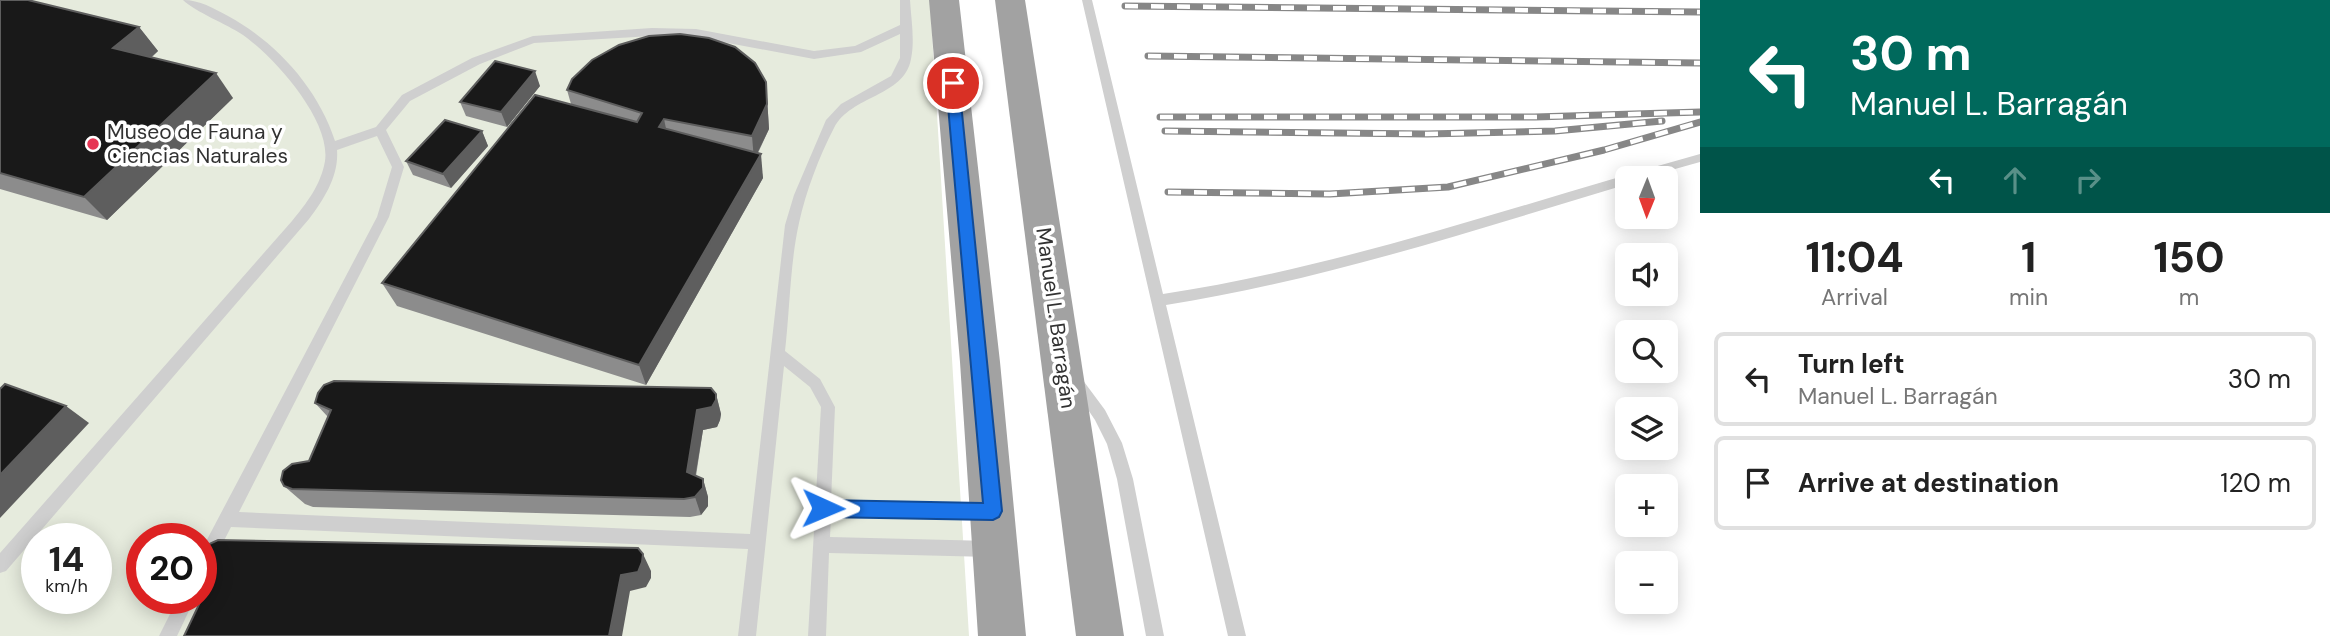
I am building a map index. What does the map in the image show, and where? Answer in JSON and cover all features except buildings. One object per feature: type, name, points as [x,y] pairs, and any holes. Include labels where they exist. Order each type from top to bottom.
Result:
[{"type":"highway","points":[[944,0],[993,511],[1002,636]]},
{"type":"highway","name":"Manuel L. Barragán","points":[[1010,0],[1100,636]]},
{"type":"lane","points":[[0,565],[308,211],[328,175],[331,147],[303,88],[270,49],[236,24],[188,0]]},
{"type":"lane","points":[[747,636],[792,225],[812,165],[830,123],[837,114],[895,79],[902,68],[906,58],[905,0]]},
{"type":"lane","points":[[1087,0],[1237,636]]},
{"type":"lane","points":[[331,147],[380,130],[405,98],[475,61],[533,40],[652,32],[696,33],[814,55],[857,49],[905,27]]},
{"type":"lane","points":[[217,537],[383,217],[398,167],[380,130]]},
{"type":"lane","points":[[1673,166],[1700,158]]},
{"type":"lane","points":[[1157,301],[1251,286],[1325,270],[1615,183]]},
{"type":"lane","points":[[779,354],[817,383],[824,392],[828,407],[817,636]]},
{"type":"lane","points":[[1063,363],[1100,415],[1114,443],[1125,479],[1155,636]]},
{"type":"lane","points":[[823,508],[993,511]]},
{"type":"lane","points":[[226,519],[759,542]]},
{"type":"lane","points":[[822,545],[995,549]]},
{"type":"lane","points":[[168,636],[179,614]]},
{"type":"shaded area","points":[[0,0],[930,0],[969,636],[0,636]]},
{"type":"railway","points":[[1125,6],[1700,12]]},
{"type":"railway","points":[[1148,56],[1700,63]]},
{"type":"railway","points":[[1160,117],[1535,117],[1700,112]]},
{"type":"railway","points":[[1165,131],[1427,134],[1555,131],[1662,121]]},
{"type":"railway","points":[[1168,192],[1330,194],[1448,187],[1604,150],[1700,122]]},
{"type":"place","name":"Museo de Fauna y Ciencias Naturales","points":[[93,144]]},
{"type":"route","points":[[823,508],[993,511],[953,83]]}]
